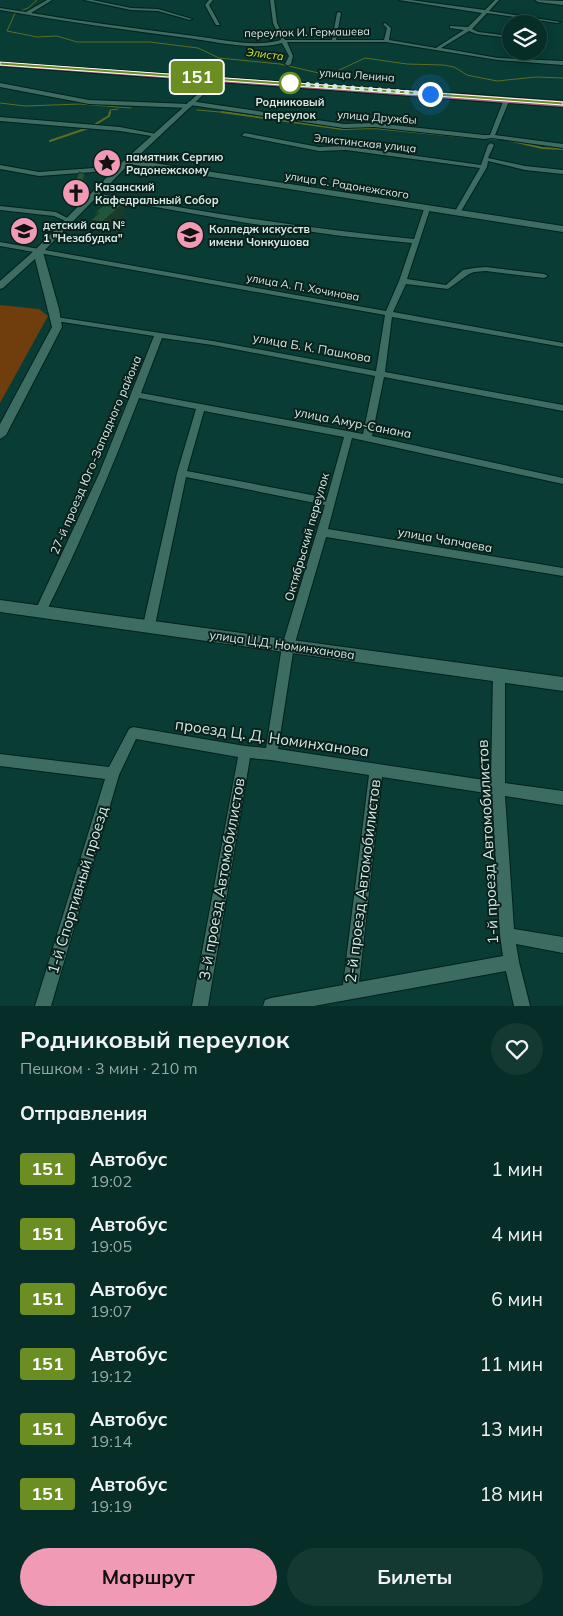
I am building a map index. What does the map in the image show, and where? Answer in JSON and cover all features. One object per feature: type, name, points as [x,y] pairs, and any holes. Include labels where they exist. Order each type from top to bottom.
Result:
[{"type":"main road","name":"улица Ленина","points":[[0,63],[219,77],[563,103]]},
{"type":"main road","name":"улица Ленина","points":[[219,77],[563,103]]},
{"type":"street","points":[[28,13],[50,0]]},
{"type":"street","points":[[86,0],[131,9],[158,10],[190,19]]},
{"type":"street","points":[[211,0],[207,5],[218,24]]},
{"type":"street","points":[[272,0],[276,23],[291,56],[288,64]]},
{"type":"street","points":[[400,0],[558,22]]},
{"type":"street","points":[[437,49],[469,29],[497,0]]},
{"type":"street","points":[[538,0],[563,3]]},
{"type":"street","name":"переулок И. Гермашева","points":[[0,9],[5,13],[28,13],[89,24],[238,43],[269,45],[283,41],[334,40],[386,42],[498,59],[563,63]]},
{"type":"street","points":[[334,40],[339,13]]},
{"type":"street","points":[[385,24],[389,28],[386,42]]},
{"type":"street","points":[[452,27],[469,29],[477,33],[502,36]]},
{"type":"street","points":[[0,286],[38,252],[68,220],[219,77]]},
{"type":"street","name":"улица Дружбы","points":[[0,85],[89,102],[190,105],[344,126],[374,125],[492,136],[563,146]]},
{"type":"street","points":[[492,136],[507,99]]},
{"type":"street","points":[[0,119],[120,129],[158,135]]},
{"type":"street","name":"Элистинская улица","points":[[245,135],[319,149],[346,148],[484,167]]},
{"type":"street","points":[[457,213],[484,167],[485,158],[491,145]]},
{"type":"street","points":[[485,158],[525,168],[563,172]]},
{"type":"street","name":"улица С. Радонежского","points":[[128,162],[563,230]]},
{"type":"street","points":[[0,167],[39,174],[122,168]]},
{"type":"street","points":[[94,195],[247,221],[416,242]]},
{"type":"street","points":[[0,208],[56,214],[68,220]]},
{"type":"street","points":[[367,438],[380,374],[389,313],[403,281],[427,208]]},
{"type":"street","name":"улица А. П. Хочинова","points":[[0,244],[563,345]]},
{"type":"street","points":[[0,435],[57,327],[38,252]]},
{"type":"street","points":[[403,281],[448,287],[466,272],[486,269],[544,276]]},
{"type":"street","name":"улица Б. К. Пашкова","points":[[56,319],[159,334],[563,408]]},
{"type":"street","name":"27-й проезд Юго-Западного района","points":[[41,611],[80,532],[137,395],[159,334]]},
{"type":"street","name":"улица Амур-Санана","points":[[137,395],[349,434],[563,481]]},
{"type":"street","points":[[149,625],[182,473],[201,407]]},
{"type":"street","name":"Октябрьский переулок","points":[[288,646],[331,502],[349,434]]},
{"type":"street","points":[[182,473],[331,502]]},
{"type":"street","name":"улица Чапчаева","points":[[322,532],[563,572]]},
{"type":"street","name":"улица Ц.Д. Номинханова","points":[[0,606],[149,625],[563,684]]},
{"type":"street","points":[[271,754],[288,646]]},
{"type":"street","name":"1-й проезд Автомобилистов","points":[[499,675],[498,788],[507,935],[510,962],[522,1006]]},
{"type":"street","name":"проезд Ц. Д. Номинханова","points":[[113,774],[133,733],[245,752],[271,754],[563,798]]},
{"type":"street","name":"3-й проезд Автомобилистов","points":[[200,1006],[245,752]]},
{"type":"street","points":[[0,760],[113,774]]},
{"type":"street","name":"2-й проезд Автомобилистов","points":[[350,992],[376,770]]},
{"type":"street","name":"1-й Спортивный проезд","points":[[43,1006],[113,774]]},
{"type":"street","points":[[507,935],[563,945]]},
{"type":"street","points":[[270,1006],[510,962]]},
{"type":"shaded area","points":[[0,305],[39,309],[48,316],[0,403]]},
{"type":"building","points":[[79,172],[85,174],[79,191],[72,191]]},
{"type":"building","points":[[112,201],[123,204],[102,222],[91,220],[99,213],[95,212]]},
{"type":"waterway","name":"Элиста","points":[[37,0],[28,8],[15,13],[7,31],[37,37],[57,36],[77,42],[150,42],[198,48],[219,58],[280,64],[323,74],[335,72],[365,58],[407,64],[443,65],[454,67],[467,75],[497,81],[536,77],[563,78]]},
{"type":"waterway","points":[[0,103],[25,106],[80,104],[131,108]]},
{"type":"waterway","points":[[110,112],[110,110],[118,109]]},
{"type":"waterway","points":[[197,110],[226,113]]},
{"type":"waterway","points":[[50,141],[91,127],[109,116],[110,112]]},
{"type":"waterway","points":[[226,113],[231,113]]},
{"type":"waterway","points":[[226,113],[342,129],[374,128],[466,137]]},
{"type":"waterway","points":[[486,138],[498,139]]},
{"type":"waterway","points":[[504,139],[542,148],[563,149]]},
{"type":"bus line","name":"151","points":[[0,64],[83,68],[563,104]]},
{"type":"place","name":"Родниковый переулок","points":[[290,83]]},
{"type":"place","name":"памятник Сергию Радонежскому","points":[[107,163]]},
{"type":"place","name":"Казанский Кафедральный Собор","points":[[76,193]]},
{"type":"place","name":"детский сад № 1 \"Незабудка\"","points":[[24,231]]},
{"type":"place","name":"Колледж искусств имени Чонкушова","points":[[190,235]]},
{"type":"route","points":[[290,83],[430,94]]}]
